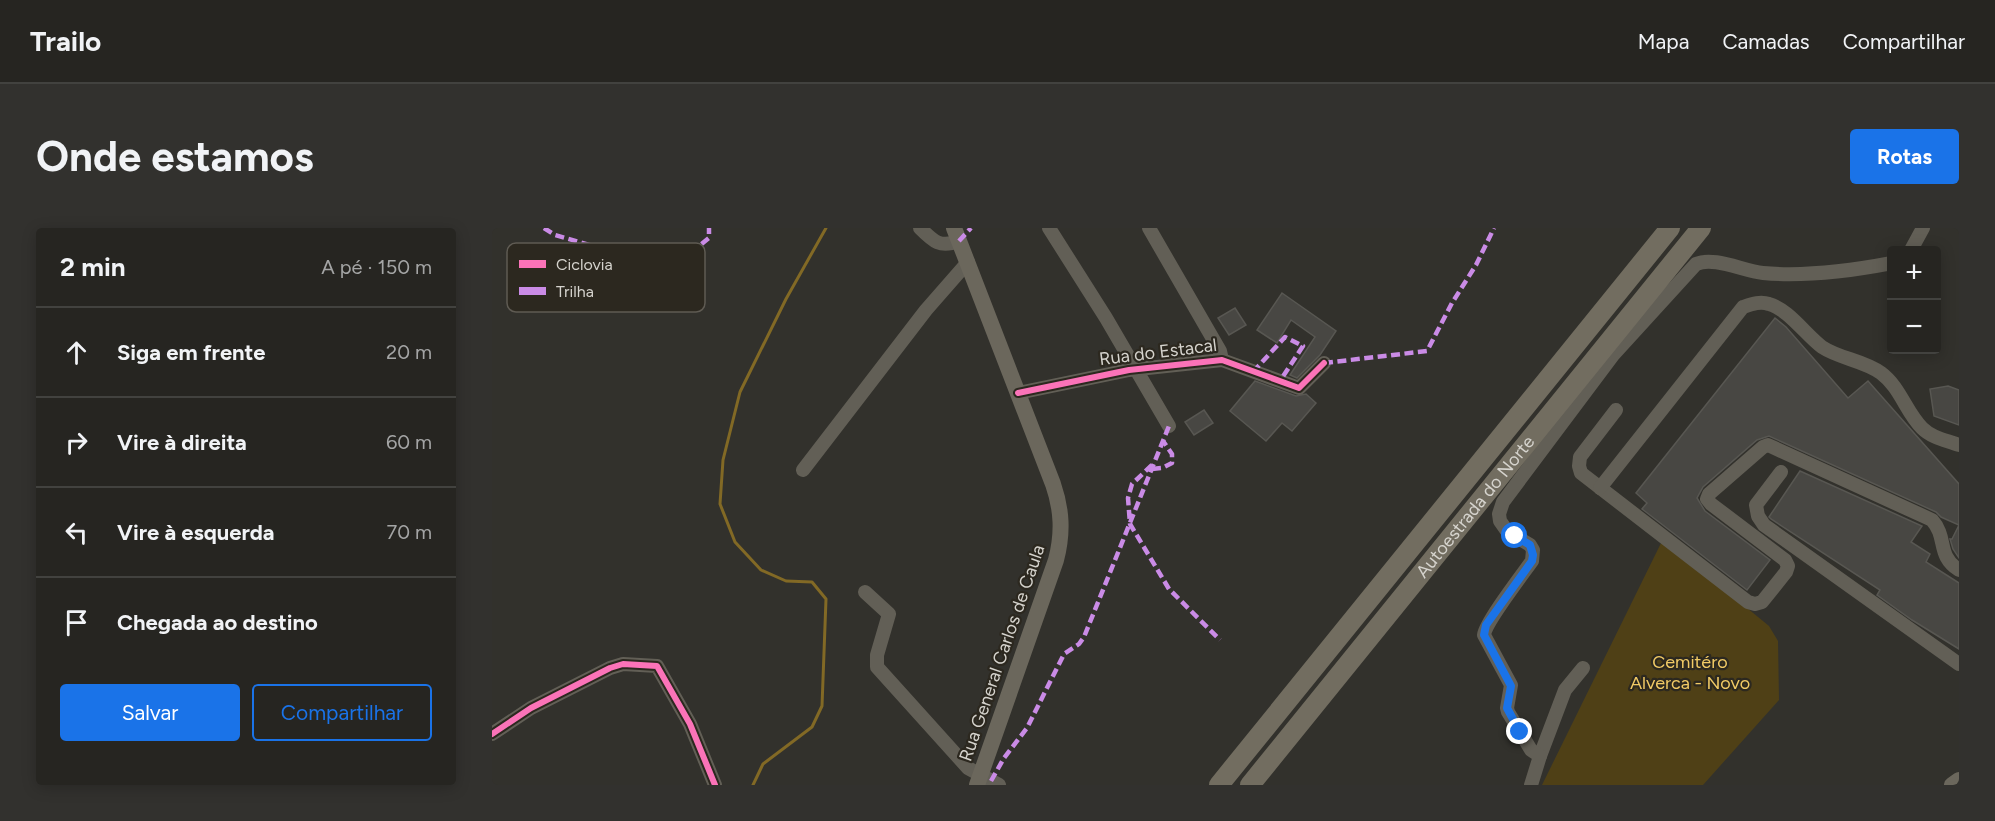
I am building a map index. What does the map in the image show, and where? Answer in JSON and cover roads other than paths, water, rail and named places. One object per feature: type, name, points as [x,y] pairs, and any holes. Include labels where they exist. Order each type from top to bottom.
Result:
[{"type":"highway","name":"Autoestrada do Norte","points":[[1219,785],[1670,228]]},
{"type":"highway","name":"Autoestrada do Norte","points":[[1250,785],[1701,228]]},
{"type":"main road","name":"Rua General Carlos de Caula","points":[[957,234],[1058,500],[1061,518],[1061,537],[1056,560],[979,780]]},
{"type":"main road","points":[[1952,785],[1959,780]]},
{"type":"street","points":[[920,228],[940,244],[948,245],[957,234]]},
{"type":"street","points":[[1049,228],[1169,426]]},
{"type":"street","points":[[1149,228],[1220,351],[1222,360]]},
{"type":"street","points":[[1913,246],[1923,228]]},
{"type":"street","points":[[1540,756],[1532,750],[1508,712],[1507,704],[1511,686],[1484,635],[1486,625],[1512,591],[1532,561],[1533,555],[1530,545],[1504,528],[1499,514],[1503,502],[1613,355],[1696,264],[1702,261],[1714,261],[1744,270],[1799,274],[1834,272],[1887,264]]},
{"type":"street","points":[[803,470],[926,310],[968,262]]},
{"type":"street","points":[[1600,488],[1743,308],[1755,303],[1769,303],[1779,308],[1821,346],[1833,353],[1867,365],[1880,373],[1892,384],[1921,427],[1933,436],[1959,445]]},
{"type":"street","name":"Rua do Estacal","points":[[1018,393],[1136,370],[1222,360],[1299,388],[1324,363]]},
{"type":"street","points":[[1616,410],[1580,458],[1581,473],[1748,602],[1755,604],[1762,602],[1786,572],[1788,566],[1785,560],[1707,499],[1709,494],[1768,445],[1932,520],[1941,532],[1946,559],[1959,570]]},
{"type":"street","points":[[1781,472],[1756,505],[1758,516],[1764,525],[1959,664]]},
{"type":"street","points":[[865,591],[889,614],[877,655],[876,667],[979,780],[999,785]]},
{"type":"street","points":[[492,734],[531,708],[610,668],[623,664],[657,666],[690,724],[716,785]]},
{"type":"street","points":[[1531,785],[1565,690],[1583,669]]},
{"type":"waterway","points":[[753,785],[763,764],[812,727],[822,706],[826,599],[812,582],[786,581],[761,570],[735,542],[720,504],[723,460],[740,392],[786,299],[826,228]]},
{"type":"park label","name":"Cemitéro Alverca - Novo","points":[[1690,672]]}]
